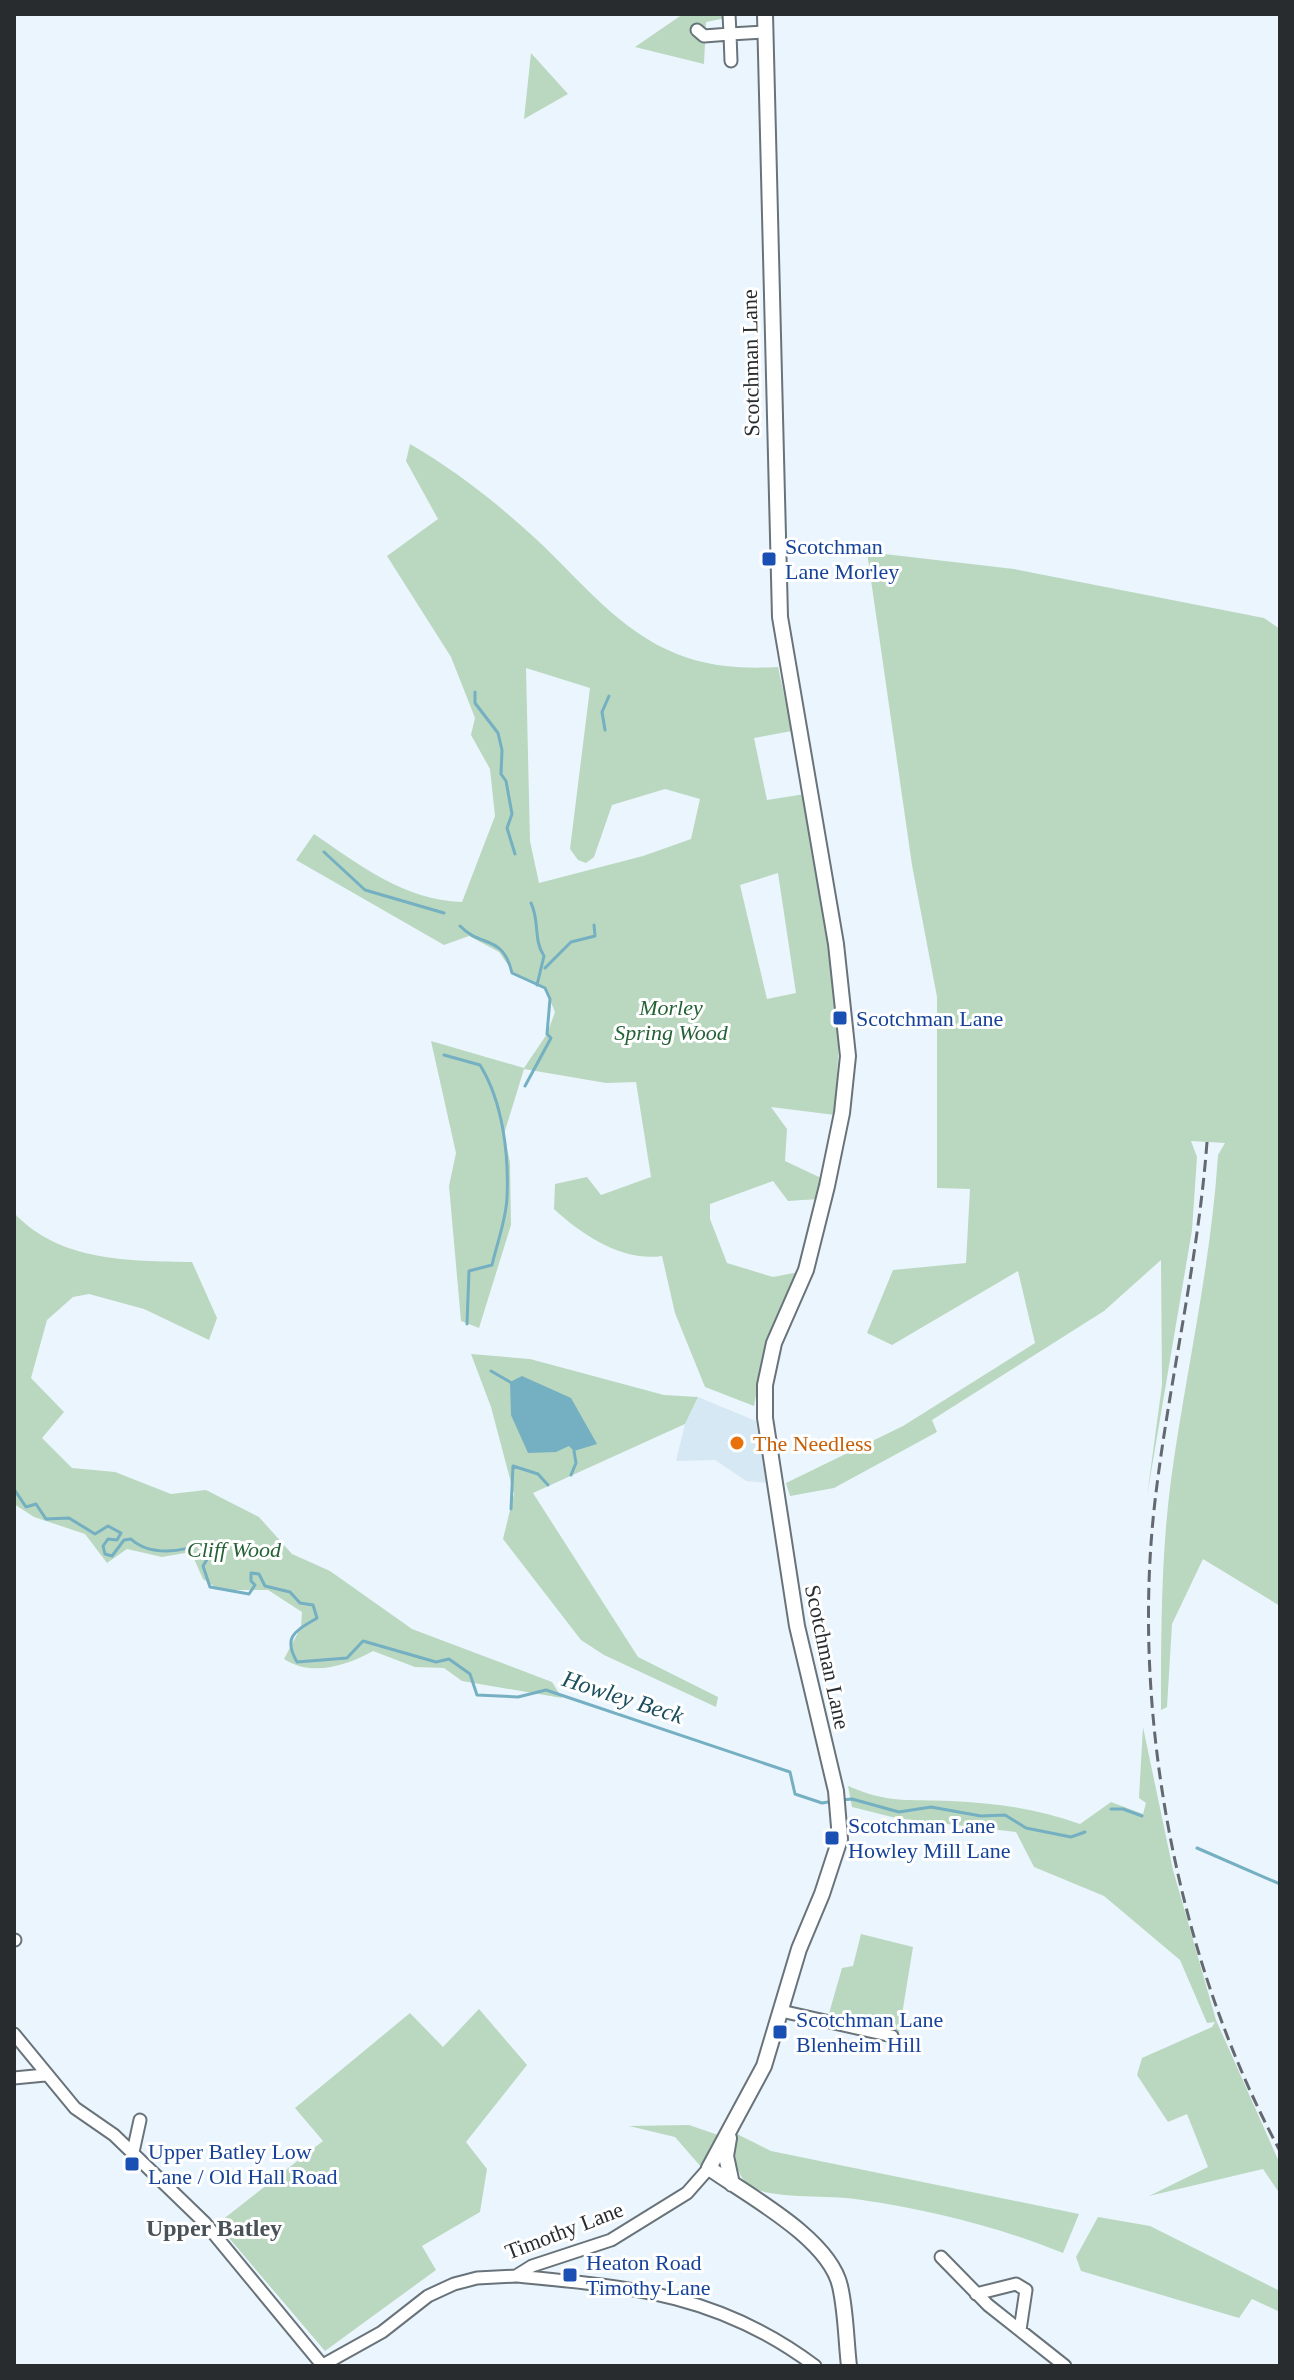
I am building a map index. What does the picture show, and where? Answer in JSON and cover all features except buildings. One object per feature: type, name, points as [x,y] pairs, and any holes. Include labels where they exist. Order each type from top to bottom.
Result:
[{"type":"main road","name":"Scotchman Lane","points":[[765,14],[780,617],[836,944],[848,1056],[844,1098],[827,1186],[806,1270],[774,1343],[765,1385],[765,1418],[797,1626],[836,1791]]},
{"type":"main road","name":"Timothy Lane","points":[[709,2168],[764,2066],[799,1949],[833,1866],[840,1839],[836,1791]]},
{"type":"main road","points":[[729,2134],[726,2156],[732,2184]]},
{"type":"main road","points":[[709,2168],[808,2239],[829,2263],[840,2283],[849,2366]]},
{"type":"street","points":[[729,14],[731,61]]},
{"type":"street","points":[[697,30],[704,36],[766,32]]},
{"type":"street","points":[[781,2011],[892,2036]]},
{"type":"street","points":[[14,2034],[75,2108],[133,2152],[205,2223],[322,2366]]},
{"type":"street","points":[[14,2078],[45,2075]]},
{"type":"street","points":[[133,2152],[140,2120]]},
{"type":"street","name":"Timothy Lane","points":[[322,2366],[382,2332],[428,2296],[477,2278],[516,2276],[532,2266],[611,2240],[656,2215],[687,2193],[709,2168]]},
{"type":"street","points":[[941,2257],[976,2294],[1065,2366]]},
{"type":"street","points":[[516,2276],[649,2290],[704,2304],[760,2332],[815,2366]]},
{"type":"street","points":[[976,2294],[1016,2284],[1026,2290],[1020,2330]]},
{"type":"shaded area","points":[[698,1397],[756,1421],[766,1483],[746,1481],[715,1460],[676,1461],[685,1424]]},
{"type":"green space","points":[[683,14],[726,14],[726,18],[706,22],[704,64],[635,47]]},
{"type":"green space","points":[[531,53],[568,94],[524,119]]},
{"type":"green space","name":"Morley Spring Wood","points":[[410,444],[459,476],[521,526],[618,618],[656,644],[677,654],[714,664],[778,667],[792,731],[754,738],[767,800],[805,794],[840,1021],[835,1115],[771,1107],[787,1129],[785,1161],[821,1178],[818,1199],[788,1201],[773,1181],[710,1204],[710,1219],[727,1263],[773,1277],[799,1272],[766,1340],[754,1406],[705,1387],[675,1313],[662,1256],[647,1257],[618,1251],[590,1237],[554,1209],[555,1184],[587,1177],[601,1195],[651,1177],[636,1082],[606,1083],[524,1069],[504,1134],[510,1162],[511,1225],[479,1328],[461,1321],[449,1186],[456,1153],[431,1041],[524,1068],[547,1034],[555,1012],[545,988],[515,975],[499,952],[469,936],[444,945],[296,860],[314,834],[366,869],[402,888],[441,900],[462,902],[495,816],[490,769],[471,735],[475,718],[451,657],[387,556],[438,519],[406,461]],"holes":[[[526,668],[590,688],[570,849],[578,860],[586,863],[594,857],[612,805],[665,789],[700,799],[691,839],[643,856],[539,883],[530,841]],[[778,873],[796,993],[767,999],[740,885]]]},
{"type":"green space","points":[[867,552],[1014,569],[1264,618],[1280,629],[1280,1606],[1203,1559],[1172,1624],[1167,1707],[1161,1710],[1162,1594],[1168,1509],[1210,1237],[1218,1155],[1225,1143],[1191,1141],[1197,1157],[1192,1230],[1147,1496],[1162,1385],[1161,1260],[1104,1311],[932,1420],[937,1432],[834,1488],[790,1496],[786,1483],[903,1426],[1035,1343],[1018,1271],[892,1345],[867,1333],[893,1270],[966,1263],[970,1189],[937,1188],[937,997],[912,865]]},
{"type":"green space","name":"Cliff Wood","points":[[14,1213],[32,1229],[74,1250],[121,1259],[192,1262],[217,1318],[209,1340],[144,1309],[89,1294],[73,1297],[47,1320],[31,1378],[64,1412],[42,1438],[72,1468],[115,1472],[171,1494],[206,1490],[259,1517],[292,1554],[330,1571],[412,1629],[552,1682],[562,1698],[462,1681],[444,1668],[415,1667],[373,1651],[328,1667],[294,1664],[284,1659],[301,1627],[302,1612],[268,1590],[220,1590],[203,1579],[191,1552],[162,1557],[127,1549],[107,1563],[85,1534],[34,1517],[14,1504]]},
{"type":"green space","points":[[471,1354],[530,1359],[664,1395],[698,1397],[685,1424],[533,1493],[638,1657],[718,1697],[716,1707],[604,1655],[581,1640],[503,1539],[514,1494],[491,1407]]},
{"type":"green space","points":[[1143,1727],[1173,1870],[1216,2020],[1280,2164],[1280,2194],[1263,2169],[1149,2196],[1208,2167],[1187,2114],[1168,2122],[1137,2075],[1142,2058],[1212,2027],[1215,2022],[1207,2023],[1180,1960],[1104,1896],[1034,1867],[1016,1832],[896,1818],[852,1807],[848,1786],[888,1798],[1017,1808],[1080,1824],[1111,1802],[1143,1814],[1146,1803],[1139,1798]]},
{"type":"green space","points":[[861,1934],[913,1947],[899,2033],[828,2017],[842,1968],[853,1966]]},
{"type":"green space","points":[[479,2009],[527,2065],[466,2142],[487,2169],[480,2212],[422,2246],[436,2270],[325,2351],[217,2224],[323,2141],[295,2108],[410,2013],[443,2047]]},
{"type":"green space","points":[[689,2125],[721,2136],[702,2168],[675,2137],[629,2126]]},
{"type":"green space","points":[[735,2133],[771,2151],[1079,2214],[1063,2253],[989,2227],[913,2209],[851,2199],[768,2193],[750,2186],[740,2174]]},
{"type":"green space","points":[[1098,2217],[1150,2226],[1280,2291],[1280,2312],[1252,2299],[1239,2318],[1081,2271],[1076,2257]]},
{"type":"water","points":[[522,1376],[571,1398],[597,1444],[574,1451],[569,1446],[556,1452],[528,1453],[511,1415],[510,1382]]},
{"type":"waterway","points":[[475,692],[475,703],[498,733],[502,750],[501,774],[506,781],[512,814],[507,828],[515,854]]},
{"type":"waterway","points":[[605,730],[602,712],[609,696]]},
{"type":"waterway","points":[[324,852],[365,890],[444,913]]},
{"type":"waterway","points":[[531,903],[544,956],[537,985]]},
{"type":"waterway","points":[[545,968],[571,942],[595,936],[594,925]]},
{"type":"waterway","points":[[460,926],[497,947],[503,952],[512,973],[545,988],[550,999],[547,1034],[551,1038],[525,1086]]},
{"type":"waterway","points":[[444,1055],[480,1065],[499,1112],[507,1164],[507,1198],[492,1265],[469,1271],[467,1324]]},
{"type":"waterway","points":[[491,1371],[510,1382]]},
{"type":"waterway","points":[[571,1475],[576,1463],[574,1451]]},
{"type":"waterway","points":[[511,1509],[513,1466],[538,1474],[548,1485]]},
{"type":"waterway","name":"Howley Beck","points":[[14,1489],[26,1507],[36,1504],[46,1519],[69,1518],[95,1534],[108,1526],[121,1533],[117,1540],[108,1539],[103,1546],[105,1554],[112,1556],[124,1540],[131,1539],[147,1548],[166,1551],[186,1549],[204,1542],[209,1556],[203,1566],[210,1587],[249,1594],[255,1585],[251,1581],[251,1573],[259,1574],[265,1586],[290,1592],[300,1603],[313,1605],[317,1618],[297,1631],[291,1640],[297,1662],[347,1658],[363,1641],[436,1662],[449,1659],[470,1674],[477,1695],[518,1697],[546,1690],[790,1772],[795,1794],[822,1803],[834,1801]]},
{"type":"waterway","name":"Howley Beck","points":[[841,1800],[852,1799],[899,1812],[931,1807],[981,1816],[1005,1815],[1026,1828],[1071,1837],[1085,1832]]},
{"type":"waterway","name":"Howley Beck","points":[[1111,1809],[1123,1809],[1142,1816]]},
{"type":"waterway","name":"Howley Beck","points":[[1197,1848],[1280,1884]]},
{"type":"railway","points":[[1207,1142],[1197,1232],[1155,1501],[1149,1583],[1150,1666],[1157,1751],[1170,1835],[1189,1919],[1214,2000],[1244,2078],[1280,2151]]},
{"type":"place","name":"Scotchman Lane Morley","points":[[769,559]]},
{"type":"place","name":"Scotchman Lane","points":[[840,1018]]},
{"type":"place","name":"The Needless","points":[[737,1443]]},
{"type":"place","name":"Scotchman Lane Howley Mill Lane","points":[[832,1838]]},
{"type":"place","name":"Scotchman Lane Blenheim Hill","points":[[780,2032]]},
{"type":"place","name":"Upper Batley Low Lane / Old Hall Road","points":[[132,2164]]},
{"type":"place","name":"Heaton Road Timothy Lane","points":[[570,2275]]},
{"type":"district","name":"Upper Batley","points":[[214,2228]]}]
